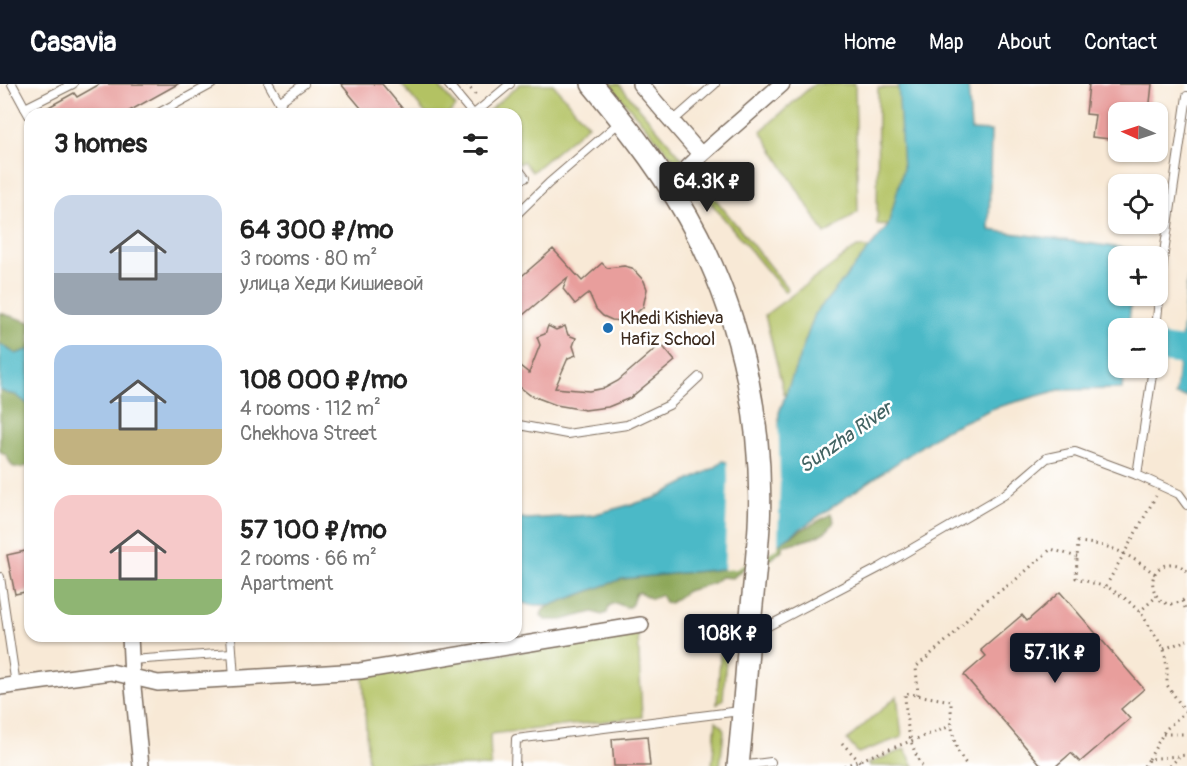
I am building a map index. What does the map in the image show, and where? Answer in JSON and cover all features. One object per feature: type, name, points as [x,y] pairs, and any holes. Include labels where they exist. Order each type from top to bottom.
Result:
[{"type":"main road","points":[[591,84],[622,120],[669,186],[698,236],[717,278],[734,325],[747,380],[758,455],[759,525],[739,766]]},
{"type":"street","points":[[640,84],[701,155]]},
{"type":"street","points":[[669,186],[782,84]]},
{"type":"street","points":[[8,686],[111,672],[158,683],[360,671],[641,625]]},
{"type":"street","points":[[130,642],[141,766]]},
{"type":"lane","points":[[12,84],[25,108],[73,84]]},
{"type":"lane","points":[[168,108],[212,84]]},
{"type":"lane","points":[[270,84],[282,108]]},
{"type":"lane","points":[[279,102],[304,84]]},
{"type":"lane","points":[[448,84],[469,108]]},
{"type":"lane","points":[[481,108],[510,84]]},
{"type":"lane","points":[[672,121],[715,84]]},
{"type":"lane","points":[[1157,318],[1164,253],[1187,96]]},
{"type":"lane","points":[[522,209],[622,120]]},
{"type":"lane","points":[[522,174],[525,178]]},
{"type":"lane","points":[[522,426],[567,434],[627,425],[669,405],[699,377]]},
{"type":"lane","points":[[1137,475],[1152,378]]},
{"type":"lane","points":[[750,636],[879,568],[1004,495],[1047,458],[1075,452],[1137,475],[1179,494],[1187,505]]},
{"type":"lane","points":[[0,577],[8,686]]},
{"type":"lane","points":[[231,642],[234,678]]},
{"type":"lane","points":[[131,660],[232,653]]},
{"type":"lane","points":[[515,766],[516,739],[744,710]]},
{"type":"lane","points":[[739,766],[771,762]]},
{"type":"path","points":[[467,84],[484,105]]},
{"type":"path","points":[[1106,586],[1161,486]]},
{"type":"path","points":[[1144,766],[1163,734],[1186,711],[1167,685],[1164,650],[1153,629],[1139,612],[1126,599],[1106,586],[1076,578],[1078,542],[1100,544],[1125,552],[1155,574]]},
{"type":"path","points":[[918,695],[916,667],[953,635],[981,604],[1013,582],[1051,549],[1077,557]]},
{"type":"path","points":[[1187,571],[1178,565],[1165,566],[1155,574],[1152,586],[1163,602],[1170,604],[1187,597]]},
{"type":"path","points":[[1139,612],[1157,596]]},
{"type":"path","points":[[1182,601],[1187,612]]},
{"type":"path","points":[[1164,650],[1187,640]]},
{"type":"path","points":[[922,766],[910,741],[905,693],[951,701],[951,726],[955,744],[964,765]]},
{"type":"path","points":[[844,766],[951,726]]},
{"type":"path","points":[[1163,734],[1187,734]]},
{"type":"path","points":[[842,743],[864,766]]},
{"type":"path","points":[[1149,759],[1187,755]]},
{"type":"path","points":[[1170,766],[1181,756]]},
{"type":"green space","points":[[401,84],[437,84],[456,107],[455,108],[421,108]]},
{"type":"green space","points":[[520,84],[553,84],[588,125],[532,172],[522,162],[522,108],[492,108]]},
{"type":"green space","points":[[609,84],[619,84],[687,164],[682,166],[677,163]]},
{"type":"green space","points":[[814,84],[855,84],[858,212],[825,234],[761,131]]},
{"type":"green space","points":[[964,87],[971,232],[877,224],[878,88]]},
{"type":"green space","points":[[692,170],[788,289],[785,292],[692,180],[690,175]]},
{"type":"green space","points":[[857,247],[1034,263],[789,414],[765,315]]},
{"type":"green space","points":[[0,313],[24,320],[24,351],[16,354],[0,344]]},
{"type":"green space","points":[[0,390],[16,395],[24,401],[24,467],[12,466],[6,455],[0,451]]},
{"type":"green space","points":[[831,514],[834,521],[825,532],[818,536],[782,546],[782,550],[763,566],[744,568],[733,578],[721,577],[713,583],[687,591],[670,603],[665,602],[661,595],[652,599],[639,592],[635,594],[629,607],[612,604],[607,613],[602,615],[593,612],[562,620],[545,620],[541,615],[543,610],[551,605],[622,579],[732,568]]},
{"type":"green space","points":[[638,633],[642,717],[490,734],[491,766],[368,766],[363,676]]},
{"type":"green space","points":[[721,643],[727,645],[723,699],[717,704]]},
{"type":"green space","points":[[897,696],[902,737],[858,753],[847,740]]},
{"type":"green space","points":[[716,721],[724,731],[720,766],[712,766]]},
{"type":"green space","points":[[905,749],[914,766],[870,766],[867,764]]},
{"type":"water","name":"Sunzha River","points":[[898,84],[968,84],[971,130],[991,131],[989,230],[1108,246],[1108,306],[1131,306],[1129,318],[1108,318],[1108,378],[1123,378],[1122,389],[1059,390],[994,408],[945,430],[778,544],[732,568],[622,579],[551,605],[529,605],[522,602],[522,518],[592,515],[655,498],[716,467],[722,461],[738,464],[778,430],[779,413],[815,314],[888,226],[903,170]]},
{"type":"water","points":[[1187,276],[1187,397],[1175,395]]},
{"type":"water","points":[[0,344],[16,354],[24,351],[24,401],[16,395],[0,390]]},
{"type":"pier","points":[[1187,273],[1175,395],[1172,394],[1184,276]]},
{"type":"pier","points":[[778,406],[780,481],[778,548],[736,569],[724,570],[727,459],[738,461],[757,450],[775,429]]},
{"type":"building","points":[[100,84],[178,84],[135,108],[47,108],[74,93],[77,97]]},
{"type":"building","points":[[341,84],[382,84],[402,108],[361,108]]},
{"type":"building","points":[[1089,84],[1152,84],[1150,102],[1108,102],[1108,139],[1092,137],[1095,115],[1086,114]]},
{"type":"building","points":[[553,249],[582,281],[602,263],[607,268],[624,266],[632,268],[644,281],[647,289],[643,307],[631,318],[621,321],[612,320],[603,316],[596,309],[589,293],[575,304],[563,289],[568,277],[522,316],[522,276]]},
{"type":"building","points":[[548,326],[556,330],[565,326],[568,335],[576,338],[573,346],[576,355],[568,358],[555,388],[589,391],[605,388],[618,381],[661,344],[675,361],[630,398],[608,407],[585,410],[556,405],[530,395],[522,389],[522,368],[529,373],[540,345],[537,337],[545,334]]},
{"type":"building","points":[[24,551],[24,592],[15,594],[7,555]]},
{"type":"building","points":[[1060,592],[1144,689],[1121,709],[1130,719],[1080,762],[1071,753],[1056,766],[1042,766],[964,675],[986,656],[981,650],[1022,615],[1027,621]]},
{"type":"building","points":[[647,736],[650,766],[614,766],[612,739]]},
{"type":"waterway","points":[[1168,349],[1187,352]]},
{"type":"place","name":"Khedi Kishieva Hafiz School","points":[[608,328]]}]
